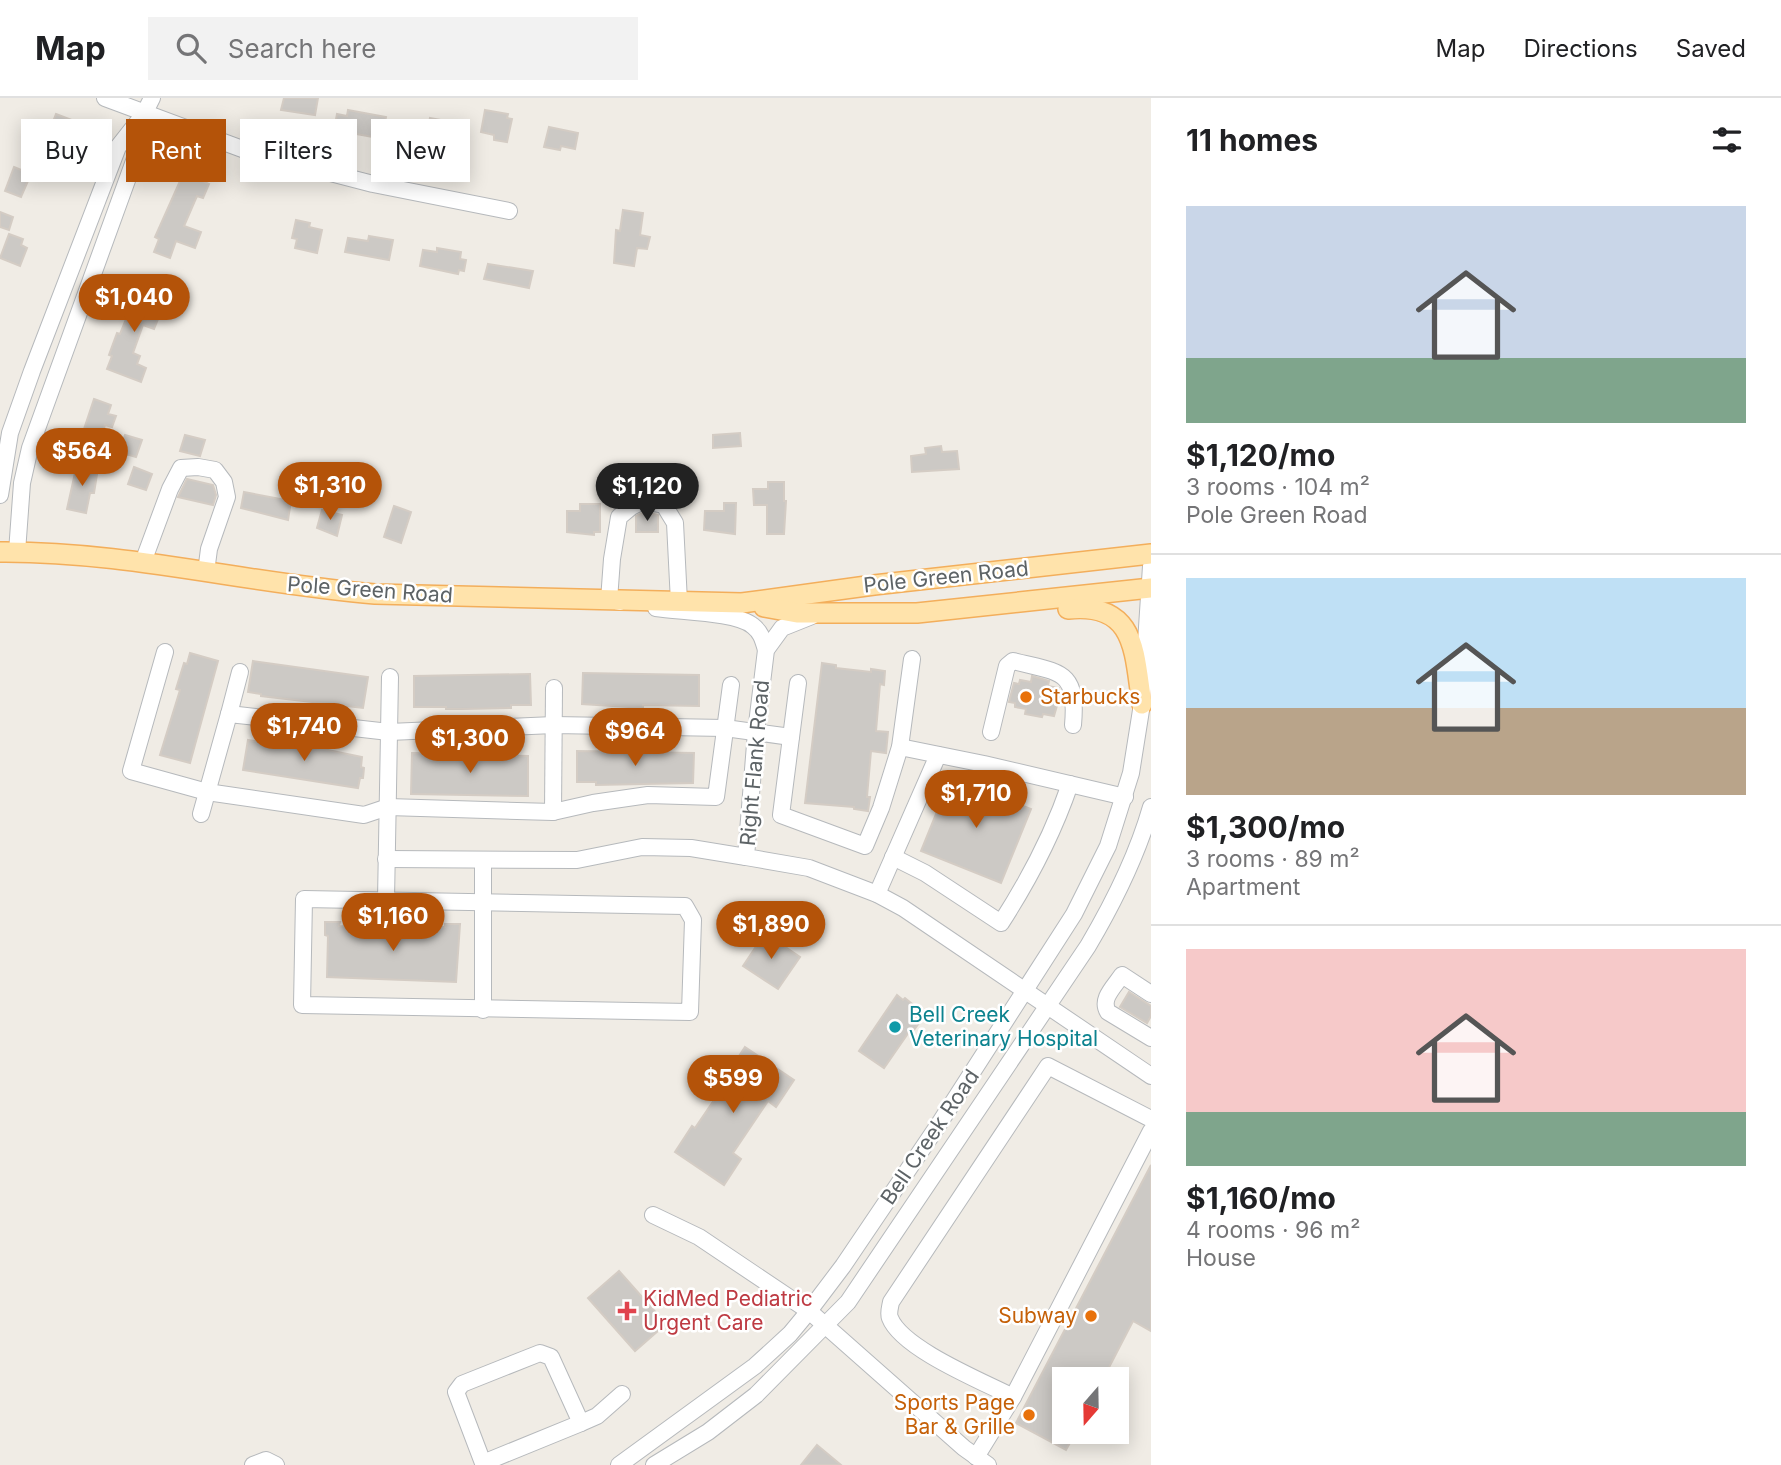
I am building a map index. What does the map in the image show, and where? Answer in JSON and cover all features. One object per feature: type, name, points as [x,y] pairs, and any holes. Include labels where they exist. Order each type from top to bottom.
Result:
[{"type":"main road","name":"Pole Green Road","points":[[8,552],[143,562],[336,591],[375,594],[742,603],[821,613],[917,613],[1150,588]]},
{"type":"main road","name":"Pole Green Road","points":[[742,603],[874,585],[1151,554]]},
{"type":"main road","points":[[917,613],[994,617],[1092,608],[1105,612],[1115,618],[1130,635],[1142,704]]},
{"type":"street","points":[[104,98],[253,153],[320,171],[509,211]]},
{"type":"street","points":[[0,495],[10,433],[32,371],[118,147],[144,114],[152,98]]},
{"type":"street","points":[[8,552],[30,448],[138,150],[144,114]]},
{"type":"street","points":[[143,562],[170,489],[181,468],[198,467],[215,470],[224,482],[227,497],[209,549],[206,572]]},
{"type":"street","points":[[679,602],[675,523],[664,505],[643,501],[619,517],[612,559],[610,600],[742,620],[759,632],[766,650]]},
{"type":"street","name":"Bell Creek Road","points":[[619,1465],[755,1367],[809,1311],[843,1266],[937,1127],[1087,891],[1108,846],[1125,797],[1136,748],[1142,704],[1151,566]]},
{"type":"street","points":[[766,650],[782,628],[821,613]]},
{"type":"street","name":"Right Flank Road","points":[[766,650],[746,857],[809,868],[877,894],[903,908],[1151,1076]]},
{"type":"street","points":[[165,652],[131,771],[207,792],[364,815],[388,807],[553,812],[648,795],[716,797],[731,685]]},
{"type":"street","points":[[798,683],[781,816],[865,846],[881,808],[900,747],[912,659]]},
{"type":"street","points":[[991,732],[1007,666],[1013,661],[1050,670],[1065,678],[1075,694],[1073,725]]},
{"type":"street","points":[[201,814],[240,672]]},
{"type":"street","points":[[386,900],[390,677]]},
{"type":"street","points":[[553,812],[554,688]]},
{"type":"street","points":[[229,714],[389,732],[554,725],[725,728],[791,737]]},
{"type":"street","points":[[900,747],[1125,797]]},
{"type":"street","points":[[877,894],[938,755]]},
{"type":"street","points":[[893,857],[925,873],[1001,923],[1041,858],[1070,784]]},
{"type":"street","name":"Bell Creek Road","points":[[654,1465],[708,1432],[744,1405],[827,1326],[860,1286],[1088,946],[1131,864],[1151,807]]},
{"type":"street","points":[[386,859],[577,860],[642,847],[691,848],[746,857]]},
{"type":"street","points":[[482,861],[483,1010]]},
{"type":"street","points":[[304,899],[482,902],[685,906],[693,920],[690,1012],[302,1005],[304,899]]},
{"type":"street","points":[[1151,994],[1122,975],[1105,999],[1104,1006],[1108,1012],[1151,1038]]},
{"type":"street","points":[[1013,1397],[924,1352],[895,1327],[889,1315],[891,1302],[1048,1066],[1151,1119]]},
{"type":"street","points":[[653,1215],[699,1237],[809,1311],[982,1461],[1151,1131]]},
{"type":"street","points":[[581,1423],[551,1357],[540,1353],[462,1384],[456,1392],[481,1464],[581,1423],[597,1416],[622,1394]]},
{"type":"street","points":[[253,1465],[266,1460],[275,1465]]},
{"type":"building","points":[[284,98],[318,98],[315,115],[281,110]]},
{"type":"building","points":[[348,110],[386,117],[371,119],[371,137],[357,134],[357,119],[336,119],[337,114],[347,116]]},
{"type":"building","points":[[485,110],[508,114],[507,118],[512,119],[507,142],[494,140],[494,135],[481,132]]},
{"type":"building","points":[[56,114],[69,119],[54,119]]},
{"type":"building","points":[[549,127],[578,133],[575,149],[544,147]]},
{"type":"building","points":[[14,167],[21,170],[21,182],[28,182],[21,197],[5,191]]},
{"type":"building","points":[[180,182],[209,184],[203,198],[197,196],[184,226],[201,232],[195,248],[176,241],[170,258],[154,252],[159,239],[155,237]]},
{"type":"building","points":[[623,210],[643,213],[640,235],[650,237],[647,249],[637,248],[634,266],[614,263],[616,230],[620,231]]},
{"type":"building","points":[[0,212],[13,217],[9,230],[0,227]]},
{"type":"building","points":[[296,220],[310,223],[309,227],[322,230],[317,253],[295,248],[297,239],[292,238]]},
{"type":"building","points":[[9,234],[23,239],[21,245],[27,248],[20,266],[0,258]]},
{"type":"building","points":[[369,236],[393,240],[389,260],[345,252],[348,238],[368,241]]},
{"type":"building","points":[[437,248],[461,252],[460,259],[466,260],[464,271],[459,270],[458,274],[420,266],[423,250],[437,252]]},
{"type":"building","points":[[488,264],[533,271],[529,288],[484,279]]},
{"type":"building","points":[[142,280],[157,285],[152,299],[158,301],[152,317],[158,319],[154,329],[143,325],[133,353],[140,356],[137,364],[146,368],[141,382],[107,369],[117,333],[120,334]]},
{"type":"building","points":[[94,399],[111,405],[108,414],[116,416],[112,427],[105,425],[102,435],[84,429]]},
{"type":"building","points":[[740,433],[741,446],[713,448],[713,435]]},
{"type":"building","points":[[125,435],[142,440],[136,457],[119,452]]},
{"type":"building","points":[[185,435],[205,440],[200,456],[180,451]]},
{"type":"building","points":[[941,446],[942,452],[957,451],[959,469],[912,472],[911,456],[926,454],[925,448]]},
{"type":"building","points":[[77,464],[98,468],[94,493],[90,493],[86,513],[67,509]]},
{"type":"building","points":[[134,467],[152,474],[146,490],[128,484]]},
{"type":"building","points":[[600,475],[620,475],[620,493],[600,493]]},
{"type":"building","points":[[661,476],[676,476],[676,492],[661,492]]},
{"type":"building","points":[[187,479],[213,485],[216,495],[213,505],[178,497]]},
{"type":"building","points":[[349,479],[362,483],[358,498],[345,494]]},
{"type":"building","points":[[768,482],[784,482],[784,534],[767,534],[767,505],[754,505],[753,489],[768,489]]},
{"type":"building","points":[[244,492],[291,501],[288,520],[241,508]]},
{"type":"building","points":[[724,503],[736,503],[735,534],[704,530],[705,511],[724,511]]},
{"type":"building","points":[[580,504],[600,504],[600,532],[594,532],[594,535],[567,532],[567,511],[580,511]]},
{"type":"building","points":[[394,506],[411,512],[401,543],[384,537]]},
{"type":"building","points":[[322,510],[342,515],[337,536],[317,528]]},
{"type":"building","points":[[645,512],[658,515],[658,532],[636,532],[636,516]]},
{"type":"building","points":[[190,653],[218,661],[190,763],[160,755],[180,690],[176,689]]},
{"type":"building","points":[[253,661],[368,677],[363,708],[261,696],[248,692]]},
{"type":"building","points":[[822,663],[836,665],[836,668],[885,671],[884,685],[880,684],[876,731],[888,732],[886,753],[871,751],[868,811],[854,807],[805,803]]},
{"type":"building","points":[[583,673],[699,675],[699,706],[643,705],[643,708],[582,704]]},
{"type":"building","points":[[530,674],[531,705],[461,709],[414,707],[414,676]]},
{"type":"building","name":"Starbucks","points":[[1032,676],[1049,681],[1048,686],[1059,688],[1060,695],[1054,716],[1025,714],[1026,709],[1015,707],[1015,703],[1009,702],[1014,683],[1019,684],[1020,680],[1031,682]]},
{"type":"building","points":[[248,740],[279,745],[280,742],[304,745],[362,757],[363,778],[360,778],[358,788],[243,770]]},
{"type":"building","points":[[577,751],[694,753],[693,783],[596,785],[596,782],[577,782]]},
{"type":"building","points":[[412,753],[528,756],[528,796],[411,794]]},
{"type":"building","points":[[951,777],[1031,809],[1001,883],[921,851]]},
{"type":"building","points":[[325,922],[340,922],[339,926],[405,928],[460,924],[456,982],[327,977],[328,936],[325,935]]},
{"type":"building","points":[[765,933],[800,957],[778,989],[743,966]]},
{"type":"building","points":[[1129,992],[1151,1006],[1151,1016],[1147,1023],[1120,1007]]},
{"type":"building","name":"Bell Creek Veterinary Hospital","points":[[897,995],[922,1012],[916,1021],[919,1023],[911,1034],[909,1032],[884,1068],[859,1051]]},
{"type":"building","points":[[745,1047],[794,1080],[776,1107],[768,1101],[733,1153],[741,1159],[724,1185],[675,1152],[731,1075],[728,1073]]},
{"type":"building","points":[[1151,1165],[1151,1331],[1133,1321],[1109,1367],[1052,1367],[1052,1442],[1016,1423]]},
{"type":"building","name":"KidMed Pediatric Urgent Care","points":[[619,1271],[666,1324],[635,1351],[588,1298]]},
{"type":"building","points":[[1055,1444],[1069,1444],[1066,1450]]},
{"type":"building","points":[[817,1445],[841,1465],[801,1465]]},
{"type":"place","name":"Starbucks","points":[[1026,697]]},
{"type":"place","name":"Bell Creek Veterinary Hospital","points":[[895,1027]]},
{"type":"place","name":"KidMed Pediatric Urgent Care","points":[[627,1311]]},
{"type":"place","name":"Subway","points":[[1091,1316]]},
{"type":"place","name":"Sports Page Bar & Grille","points":[[1029,1415]]}]
